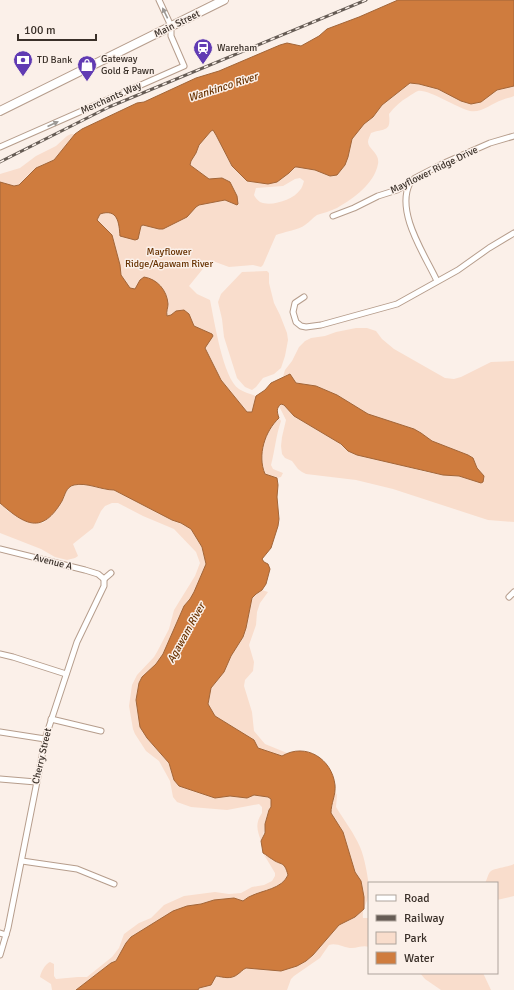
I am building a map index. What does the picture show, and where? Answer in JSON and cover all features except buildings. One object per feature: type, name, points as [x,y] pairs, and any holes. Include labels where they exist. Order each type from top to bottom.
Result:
[{"type":"main road","name":"Main Street","points":[[0,111],[224,0]]},
{"type":"street","points":[[159,0],[171,26]]},
{"type":"street","name":"Merchants Way","points":[[0,147],[184,66],[172,36],[171,26]]},
{"type":"street","name":"Mayflower Ridge Drive","points":[[333,216],[354,208],[378,196],[397,190],[415,178],[442,164],[490,143],[514,136]]},
{"type":"street","points":[[411,182],[406,199],[410,225],[437,281]]},
{"type":"street","points":[[304,297],[295,303],[293,310],[293,315],[296,322],[303,327],[310,327],[390,306],[458,270],[489,248],[514,233]]},
{"type":"street","name":"Avenue A","points":[[0,549],[85,570],[98,574],[104,579]]},
{"type":"street","points":[[104,579],[111,572]]},
{"type":"street","name":"Cherry Street","points":[[0,955],[6,935],[22,861],[45,739],[79,636],[104,586],[104,579]]},
{"type":"street","points":[[509,597],[514,592]]},
{"type":"street","points":[[0,654],[66,674]]},
{"type":"street","points":[[51,719],[101,731]]},
{"type":"street","points":[[0,732],[45,739]]},
{"type":"street","points":[[0,778],[36,782]]},
{"type":"street","points":[[22,861],[77,869],[114,884]]},
{"type":"street","points":[[0,933],[6,935]]},
{"type":"green space","name":"Mayflower Ridge/Agawam River","points":[[411,83],[447,92],[495,91],[514,86],[514,96],[498,101],[479,111],[464,109],[423,91],[414,93],[400,102],[391,111],[389,114],[388,127],[384,130],[371,133],[368,142],[378,160],[376,171],[368,184],[350,200],[337,208],[317,215],[302,227],[276,235],[261,267],[253,265],[229,267],[210,260],[189,286],[197,294],[210,300],[220,348],[228,374],[233,383],[239,389],[256,396],[252,412],[247,412],[221,380],[205,347],[212,334],[194,326],[189,314],[176,311],[167,316],[166,312],[168,304],[127,295],[97,220],[100,214],[114,214],[118,221],[120,235],[139,234],[141,226],[143,225],[152,227],[199,205],[225,200],[237,205],[230,182],[222,178],[209,179],[190,165],[199,145],[213,130],[232,166],[245,179],[289,173],[297,166],[315,170],[330,176],[348,157],[351,139],[364,124],[373,117],[382,105]],"holes":[[[300,178],[304,181],[297,194],[282,202],[270,204],[260,202],[254,195],[256,188],[283,186],[295,179]]]},
{"type":"green space","points":[[71,134],[75,134],[54,160],[41,165],[28,175],[19,185],[14,186],[0,182],[0,174],[20,168],[36,156],[56,146]]},
{"type":"green space","points":[[267,271],[269,273],[269,283],[274,303],[287,333],[288,340],[281,368],[274,374],[263,378],[252,390],[245,387],[237,378],[224,337],[218,302],[221,294],[242,272]]},
{"type":"green space","points":[[356,328],[367,328],[376,331],[382,339],[394,349],[445,378],[454,379],[461,377],[491,362],[514,361],[514,522],[488,520],[393,489],[356,480],[306,474],[298,469],[292,461],[285,458],[282,454],[281,446],[286,420],[279,406],[281,404],[302,421],[336,441],[348,451],[426,472],[459,476],[481,483],[481,472],[477,468],[475,462],[468,455],[432,441],[414,429],[368,414],[337,395],[317,386],[296,383],[289,374],[283,377],[285,370],[292,361],[299,347],[305,341],[311,338]]},
{"type":"green space","points":[[279,418],[281,421],[271,465],[273,469],[283,473],[281,477],[277,478],[265,474],[262,451],[266,436]]},
{"type":"green space","points":[[76,485],[88,485],[106,490],[114,490],[191,529],[202,547],[206,564],[194,592],[184,606],[163,654],[156,664],[142,677],[147,738],[169,763],[174,780],[179,786],[215,798],[230,796],[247,798],[254,795],[268,797],[271,799],[271,807],[267,815],[261,841],[257,827],[258,820],[262,813],[262,807],[259,804],[227,810],[191,807],[177,802],[173,797],[170,781],[159,761],[146,751],[133,729],[129,706],[132,685],[137,675],[157,652],[169,629],[174,610],[195,576],[200,563],[196,552],[174,529],[143,516],[118,503],[112,503],[105,506],[93,528],[73,544],[78,556],[75,558],[67,560],[55,557],[41,549],[0,533],[0,503],[9,512],[43,523],[54,513],[69,489]]},
{"type":"green space","points":[[262,590],[268,592],[260,603],[257,612],[256,625],[249,645],[254,662],[253,671],[245,680],[244,686],[252,712],[254,731],[265,744],[287,753],[282,756],[258,748],[237,729],[215,716],[208,704],[211,688],[224,672],[231,656],[243,637],[252,598]]},
{"type":"green space","points":[[335,791],[337,795],[336,807],[358,842],[366,866],[368,882],[368,898],[363,911],[363,918],[368,918],[368,947],[349,948],[335,944],[329,945],[320,958],[291,979],[287,990],[198,990],[199,988],[211,985],[216,976],[237,975],[246,968],[281,971],[313,955],[339,925],[355,917],[363,906],[364,897],[361,881],[355,872],[343,832],[331,813]]},
{"type":"green space","points":[[263,853],[284,865],[287,870],[288,875],[285,880],[277,886],[249,897],[243,901],[234,898],[214,900],[187,906],[119,955],[116,961],[111,963],[76,990],[52,990],[51,984],[40,977],[46,964],[50,962],[54,964],[54,976],[56,979],[87,977],[112,957],[119,948],[124,934],[139,923],[151,918],[164,905],[184,896],[215,892],[229,894],[241,893],[252,887],[264,885],[272,881],[275,873]]},
{"type":"green space","points":[[514,864],[514,896],[498,900],[498,882],[485,882],[490,872]]},
{"type":"green space","points":[[421,974],[483,974],[491,990],[441,990],[425,979]]},
{"type":"water","points":[[398,0],[514,0],[514,86],[497,90],[481,102],[471,104],[461,101],[438,89],[410,83],[382,105],[352,139],[345,165],[337,175],[330,176],[315,170],[295,167],[277,182],[268,184],[247,181],[232,166],[213,130],[199,145],[190,165],[209,179],[222,178],[230,182],[237,196],[237,205],[225,200],[199,205],[187,217],[163,229],[143,225],[141,226],[138,239],[135,240],[120,236],[118,222],[111,213],[100,214],[97,220],[112,235],[120,265],[121,275],[130,288],[135,289],[140,280],[144,277],[153,280],[166,294],[168,304],[167,316],[176,311],[184,310],[189,314],[194,326],[212,334],[213,336],[205,348],[221,380],[247,412],[252,412],[256,396],[265,390],[271,383],[290,374],[296,383],[316,386],[337,395],[368,414],[414,429],[432,441],[468,455],[473,458],[477,468],[484,476],[483,482],[481,483],[459,476],[443,475],[357,455],[348,451],[341,444],[294,416],[284,405],[281,404],[277,410],[279,418],[266,436],[262,451],[263,467],[265,474],[277,478],[278,485],[278,526],[271,548],[262,559],[268,564],[270,569],[266,584],[262,590],[252,598],[243,637],[231,656],[224,672],[211,688],[208,704],[215,716],[254,740],[258,748],[282,756],[291,752],[309,752],[323,761],[329,768],[335,785],[331,813],[343,832],[355,872],[361,881],[364,897],[364,909],[355,917],[339,925],[306,961],[297,966],[281,971],[246,968],[233,977],[227,978],[216,976],[211,985],[199,988],[198,990],[76,990],[111,963],[116,961],[131,937],[173,911],[187,906],[214,900],[234,898],[243,901],[250,896],[277,886],[285,880],[288,875],[284,865],[263,853],[261,841],[265,833],[265,824],[271,807],[271,799],[268,797],[254,795],[247,798],[230,796],[215,798],[179,786],[174,780],[169,763],[147,738],[140,727],[136,700],[139,683],[142,677],[156,664],[163,654],[184,606],[194,592],[206,564],[202,547],[191,529],[114,490],[89,485],[79,484],[71,486],[55,512],[47,519],[40,522],[33,523],[25,521],[17,517],[0,503],[0,182],[14,186],[19,185],[36,168],[54,160],[75,134],[82,129],[137,103],[144,102],[196,78],[219,71],[280,45],[287,43],[301,46],[319,36],[327,29]]},
{"type":"railway","points":[[0,162],[109,107],[366,0]]},
{"type":"place","name":"Wareham","points":[[203,65]]},
{"type":"place","name":"TD Bank","points":[[23,77]]},
{"type":"place","name":"Gateway Gold & Pawn","points":[[87,82]]},
{"type":"water label","name":"Wankinco River","points":[[223,87]]},
{"type":"water label","name":"Agawam River","points":[[186,633]]}]
